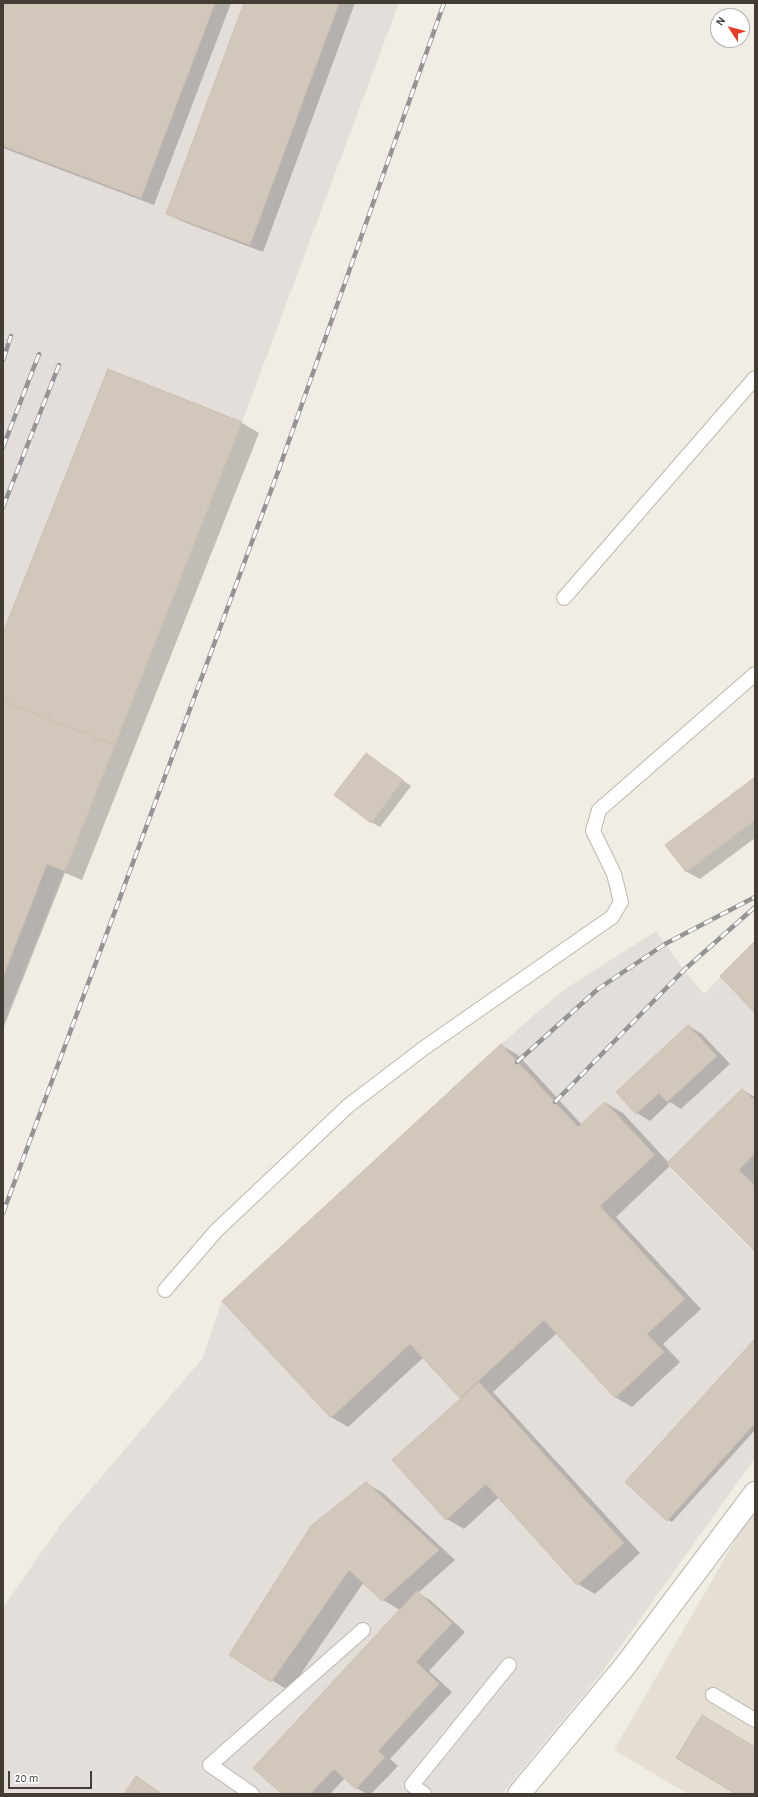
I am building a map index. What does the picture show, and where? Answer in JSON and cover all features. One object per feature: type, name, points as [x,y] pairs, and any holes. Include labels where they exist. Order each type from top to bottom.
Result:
[{"type":"street","points":[[519,1794],[625,1666],[755,1493]]},
{"type":"lane","points":[[564,598],[755,378]]},
{"type":"lane","points":[[165,1290],[216,1231],[348,1106],[424,1048],[612,917],[621,902],[614,874],[593,831],[599,810],[755,674]]},
{"type":"lane","points":[[252,1794],[210,1765],[363,1630]]},
{"type":"lane","points":[[424,1794],[412,1785],[509,1665]]},
{"type":"lane","points":[[713,1695],[755,1720]]},
{"type":"shaded area","points":[[3,3],[399,3],[242,422],[3,1025]]},
{"type":"shaded area","points":[[656,931],[684,970],[704,994],[755,941],[755,1458],[600,1675],[502,1794],[3,1794],[3,1608],[61,1524],[202,1359],[222,1301],[501,1044],[562,991]]},
{"type":"shaded area","points":[[755,1506],[755,1794],[688,1794],[614,1750]]},
{"type":"building","points":[[3,3],[215,3],[141,198],[3,146]]},
{"type":"building","points":[[244,3],[339,3],[250,245],[166,214]]},
{"type":"building","points":[[108,369],[242,422],[115,745],[3,701],[3,633]]},
{"type":"building","points":[[3,701],[115,745],[65,871],[47,864],[3,977]]},
{"type":"building","points":[[366,753],[403,780],[371,823],[334,795]]},
{"type":"building","points":[[755,777],[755,820],[686,872],[665,845]]},
{"type":"building","points":[[755,941],[755,1013],[720,976]]},
{"type":"building","points":[[688,1025],[717,1056],[667,1102],[659,1093],[636,1114],[616,1092]]},
{"type":"building","points":[[501,1044],[578,1127],[605,1102],[655,1155],[600,1206],[685,1299],[647,1334],[664,1352],[615,1398],[544,1320],[460,1398],[410,1344],[331,1418],[222,1301]]},
{"type":"building","points":[[742,1089],[753,1099],[755,1097],[755,1153],[739,1170],[755,1186],[755,1251],[667,1163]]},
{"type":"building","points":[[755,1339],[755,1423],[667,1521],[625,1482]]},
{"type":"building","points":[[479,1382],[624,1543],[577,1585],[486,1484],[446,1520],[392,1460]]},
{"type":"building","points":[[366,1482],[439,1550],[382,1601],[349,1570],[271,1682],[229,1655],[311,1526]]},
{"type":"building","points":[[417,1591],[452,1623],[416,1662],[439,1684],[378,1751],[385,1757],[356,1789],[334,1769],[310,1794],[282,1794],[253,1768]]},
{"type":"building","points":[[702,1715],[755,1747],[755,1794],[736,1794],[676,1758]]},
{"type":"building","points":[[136,1776],[162,1794],[124,1794]]},
{"type":"railway","points":[[3,1213],[279,469],[444,3]]},
{"type":"railway","points":[[3,360],[11,336]]},
{"type":"railway","points":[[3,447],[39,354]]},
{"type":"railway","points":[[3,507],[59,365]]},
{"type":"railway","points":[[517,1062],[598,989],[665,944],[755,897]]},
{"type":"railway","points":[[555,1102],[684,970],[755,907]]}]
